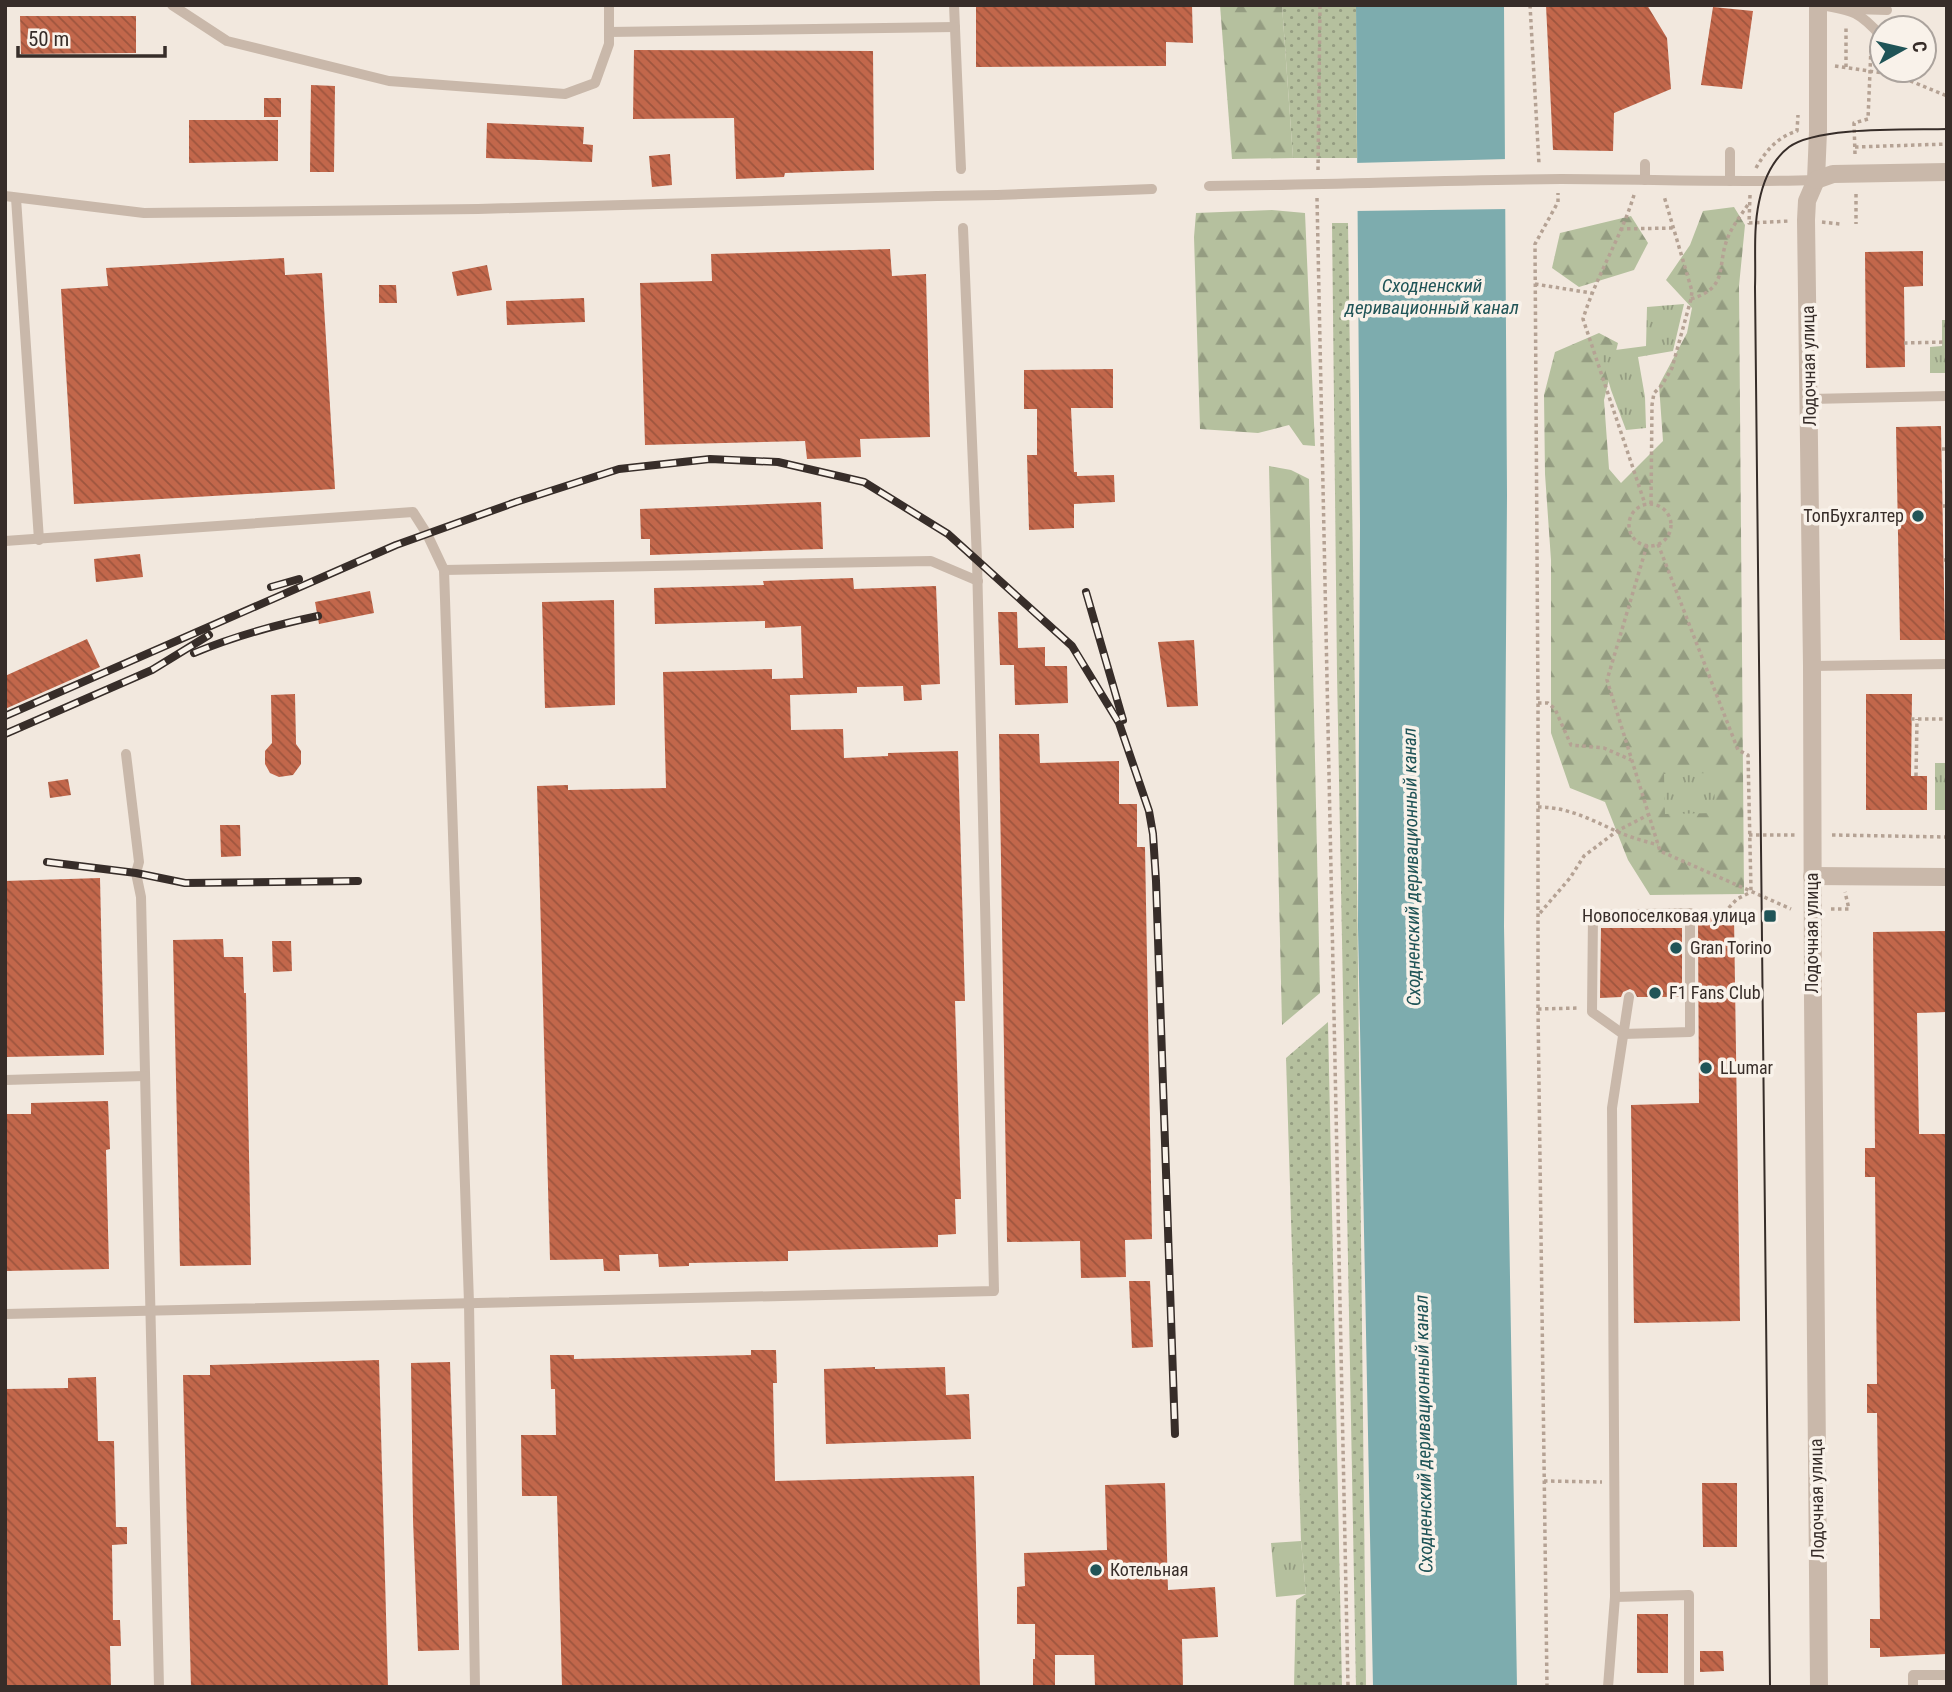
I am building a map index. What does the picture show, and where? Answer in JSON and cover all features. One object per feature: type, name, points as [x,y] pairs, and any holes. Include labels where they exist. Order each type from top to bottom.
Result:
[{"type":"street","name":"Лодочная улица","points":[[1819,1687],[1810,399],[1806,220],[1807,201],[1816,180],[1820,5]]},
{"type":"street","points":[[1816,180],[1833,174],[1947,172]]},
{"type":"street","points":[[1812,876],[1947,877]]},
{"type":"lane","points":[[172,5],[227,41],[390,82],[565,94],[595,83],[609,44],[609,5]]},
{"type":"lane","points":[[954,5],[961,169]]},
{"type":"lane","points":[[1820,5],[1887,10]]},
{"type":"lane","points":[[1846,9],[1863,16],[1868,22]]},
{"type":"lane","points":[[609,32],[955,27]]},
{"type":"lane","points":[[1730,152],[1730,181]]},
{"type":"lane","points":[[1642,180],[1646,164]]},
{"type":"lane","points":[[1209,186],[1534,180],[1816,180]]},
{"type":"lane","points":[[40,540],[10,197],[144,213],[478,209],[1152,189]]},
{"type":"lane","points":[[5,1314],[994,1291],[978,581],[962,228]]},
{"type":"lane","points":[[1810,399],[1947,396]]},
{"type":"lane","points":[[5,541],[413,512],[428,534],[444,569],[469,1303],[475,1687]]},
{"type":"lane","points":[[444,569],[931,561],[978,581]]},
{"type":"lane","points":[[1812,666],[1947,664]]},
{"type":"lane","points":[[126,754],[139,862],[136,873],[141,897],[159,1687]]},
{"type":"lane","points":[[1690,914],[1690,1032],[1623,1034],[1592,1012],[1593,915],[1690,914]]},
{"type":"lane","points":[[1630,915],[1630,928]]},
{"type":"lane","points":[[1608,1687],[1615,1597],[1612,1108],[1629,997]]},
{"type":"lane","points":[[5,1080],[145,1076]]},
{"type":"lane","points":[[1615,1597],[1689,1595],[1689,1687]]},
{"type":"lane","points":[[1913,1687],[1913,1675],[1947,1675]]},
{"type":"path","points":[[1320,5],[1323,185]]},
{"type":"path","points":[[1530,5],[1539,152],[1534,180]]},
{"type":"path","points":[[1846,9],[1846,67]]},
{"type":"path","points":[[1834,66],[1868,70]]},
{"type":"path","points":[[1855,154],[1854,123],[1868,119],[1869,84]]},
{"type":"path","points":[[1918,84],[1947,96]]},
{"type":"path","points":[[1793,221],[1749,223],[1751,181],[1771,145],[1784,135],[1797,131],[1798,104]]},
{"type":"path","points":[[1855,147],[1947,144]]},
{"type":"path","points":[[1642,180],[1591,293],[1583,319],[1648,504]]},
{"type":"path","points":[[1648,504],[1654,393],[1662,385],[1671,368],[1692,291],[1659,180]]},
{"type":"path","points":[[1856,194],[1856,224]]},
{"type":"path","points":[[1547,1687],[1538,1009],[1535,244],[1558,202]]},
{"type":"path","points":[[1691,299],[1706,294],[1718,280],[1727,238],[1750,202]]},
{"type":"path","points":[[1317,206],[1348,1687]]},
{"type":"path","points":[[1620,229],[1674,228]]},
{"type":"path","points":[[1535,284],[1591,293]]},
{"type":"path","points":[[1904,343],[1947,342]]},
{"type":"path","points":[[1648,504],[1662,508],[1670,520],[1668,534],[1658,544],[1647,545],[1635,539],[1629,526],[1633,512],[1648,504]]},
{"type":"path","points":[[1658,544],[1738,750],[1748,755],[1751,892]]},
{"type":"path","points":[[1647,545],[1607,680],[1660,851],[1791,909]]},
{"type":"path","points":[[1538,703],[1548,703],[1555,709],[1571,745],[1604,748],[1632,761]]},
{"type":"path","points":[[1916,776],[1914,719],[1947,719]]},
{"type":"path","points":[[1538,807],[1558,807],[1658,845]]},
{"type":"path","points":[[1538,914],[1570,878],[1584,856],[1617,831],[1648,815]]},
{"type":"path","points":[[1749,835],[1797,835]]},
{"type":"path","points":[[1832,835],[1947,836]]},
{"type":"path","points":[[1829,909],[1849,909],[1844,888]]},
{"type":"path","points":[[1724,913],[1737,900],[1751,892]]},
{"type":"path","points":[[1538,1009],[1577,1008]]},
{"type":"path","points":[[1544,1481],[1615,1482]]},
{"type":"green space","points":[[1220,5],[1282,5],[1293,158],[1232,159]]},
{"type":"green space","points":[[1282,5],[1356,5],[1357,158],[1293,158]]},
{"type":"green space","points":[[1734,207],[1745,225],[1739,286],[1744,894],[1650,895],[1628,860],[1605,802],[1570,788],[1551,733],[1551,560],[1545,474],[1544,395],[1555,352],[1599,333],[1618,343],[1604,400],[1609,469],[1621,483],[1663,441],[1659,385],[1687,333],[1692,308],[1666,280],[1690,245],[1703,211]]},
{"type":"green space","points":[[1272,210],[1305,213],[1315,446],[1303,445],[1289,425],[1258,433],[1200,429],[1194,237],[1196,213]]},
{"type":"green space","points":[[1631,216],[1648,243],[1634,270],[1579,287],[1552,268],[1560,233]]},
{"type":"green space","points":[[1332,223],[1348,223],[1366,1687],[1356,1687],[1337,673]]},
{"type":"green space","points":[[1684,304],[1673,351],[1638,357],[1645,397],[1646,428],[1626,430],[1600,352],[1646,346],[1647,307]]},
{"type":"green space","points":[[1942,320],[1947,320],[1947,373],[1930,373],[1930,347],[1942,346]]},
{"type":"green space","points":[[1269,466],[1291,470],[1309,479],[1320,993],[1282,1025]]},
{"type":"green space","points":[[1935,763],[1947,763],[1947,810],[1935,810]]},
{"type":"green space","points":[[1714,773],[1715,813],[1665,814],[1664,774]]},
{"type":"green space","points":[[1328,1022],[1342,1687],[1294,1687],[1296,1600],[1306,1594],[1301,1541],[1286,1058]]},
{"type":"green space","points":[[1301,1541],[1306,1594],[1276,1597],[1271,1543]]},
{"type":"water","name":"Сходненский деривационный канал","points":[[1356,5],[1504,5],[1507,495],[1504,926],[1517,1687],[1373,1687],[1358,927],[1360,525]]},
{"type":"pier","points":[[1508,159],[1509,209],[1354,211],[1354,163]]},
{"type":"building","points":[[976,5],[1192,5],[1193,43],[1166,42],[1166,66],[976,67]]},
{"type":"building","points":[[1546,5],[1647,5],[1667,38],[1671,89],[1614,113],[1613,151],[1553,150]]},
{"type":"building","points":[[1713,7],[1753,11],[1742,89],[1701,85]]},
{"type":"building","points":[[20,16],[136,16],[136,53],[21,54]]},
{"type":"building","points":[[634,50],[873,51],[874,170],[785,173],[784,177],[736,179],[734,118],[633,119]]},
{"type":"building","points":[[311,85],[335,86],[334,172],[310,172]]},
{"type":"building","points":[[264,98],[281,98],[281,117],[264,117]]},
{"type":"building","points":[[189,120],[278,120],[278,161],[189,163]]},
{"type":"building","points":[[487,123],[584,127],[583,144],[593,145],[592,162],[486,158]]},
{"type":"building","points":[[670,154],[672,185],[652,187],[649,156]]},
{"type":"building","points":[[890,249],[892,276],[926,274],[930,437],[860,439],[861,457],[807,459],[805,441],[645,445],[640,283],[712,281],[711,254]]},
{"type":"building","points":[[1923,251],[1923,286],[1904,287],[1905,367],[1866,368],[1865,252]]},
{"type":"building","points":[[284,258],[285,275],[322,273],[335,489],[74,504],[61,289],[108,286],[106,268]]},
{"type":"building","points":[[487,265],[492,290],[457,296],[452,272]]},
{"type":"building","points":[[379,285],[396,285],[397,303],[379,303]]},
{"type":"building","points":[[584,298],[585,322],[507,325],[506,301]]},
{"type":"building","points":[[1113,369],[1113,408],[1071,408],[1074,472],[1077,472],[1077,476],[1114,475],[1115,502],[1074,504],[1074,528],[1029,530],[1027,455],[1037,455],[1037,409],[1024,409],[1024,370]]},
{"type":"building","points":[[1941,426],[1945,640],[1900,640],[1896,427]]},
{"type":"building","points":[[821,502],[823,549],[650,555],[650,539],[641,539],[640,509]]},
{"type":"building","points":[[140,554],[143,577],[96,582],[94,559]]},
{"type":"building","points":[[853,578],[854,589],[936,586],[940,684],[921,685],[922,700],[904,701],[903,686],[857,687],[857,693],[790,695],[791,730],[843,729],[844,758],[888,756],[888,753],[958,751],[965,1001],[955,1001],[961,1199],[955,1199],[956,1234],[938,1235],[938,1247],[788,1251],[788,1261],[689,1263],[689,1266],[659,1267],[658,1254],[619,1255],[620,1271],[604,1271],[603,1259],[550,1260],[537,786],[568,785],[568,790],[666,788],[663,672],[772,669],[772,679],[803,678],[801,626],[765,628],[765,621],[655,624],[654,588],[764,585],[763,581]]},
{"type":"building","points":[[370,591],[374,613],[319,624],[315,602]]},
{"type":"building","points":[[614,600],[615,705],[545,708],[542,602]]},
{"type":"building","points":[[998,612],[1017,612],[1018,648],[1045,647],[1045,666],[1067,666],[1068,703],[1015,705],[1014,665],[1000,665]]},
{"type":"building","points":[[87,639],[100,667],[5,709],[5,676]]},
{"type":"building","points":[[1194,640],[1198,706],[1167,707],[1158,642]]},
{"type":"building","points":[[295,694],[296,744],[301,751],[301,764],[293,775],[279,777],[270,773],[265,764],[265,751],[272,743],[271,695]]},
{"type":"building","points":[[1866,694],[1912,694],[1911,776],[1927,776],[1927,810],[1866,810]]},
{"type":"building","points":[[999,734],[1039,734],[1040,763],[1119,761],[1119,804],[1137,804],[1137,847],[1145,847],[1152,1239],[1125,1240],[1126,1277],[1081,1278],[1080,1241],[1007,1242]]},
{"type":"building","points":[[68,779],[71,795],[50,798],[48,782]]},
{"type":"building","points":[[220,825],[240,825],[241,856],[221,857]]},
{"type":"building","points":[[100,878],[104,1055],[5,1057],[5,881]]},
{"type":"building","points":[[1734,917],[1740,1321],[1634,1323],[1631,1105],[1699,1103],[1698,918]]},
{"type":"building","points":[[1601,928],[1682,928],[1682,997],[1637,997],[1630,989],[1623,992],[1621,997],[1600,998]]},
{"type":"building","points":[[1947,931],[1947,1012],[1917,1013],[1919,1134],[1947,1134],[1947,1654],[1880,1657],[1880,1648],[1870,1648],[1870,1619],[1880,1619],[1877,1413],[1867,1413],[1867,1384],[1877,1384],[1875,1177],[1865,1177],[1865,1148],[1875,1148],[1873,932]]},
{"type":"building","points":[[223,939],[224,957],[243,957],[251,1265],[180,1266],[173,940]]},
{"type":"building","points":[[272,941],[291,941],[292,971],[273,972]]},
{"type":"building","points":[[108,1101],[110,1149],[106,1150],[109,1269],[5,1271],[5,1114],[31,1114],[31,1103]]},
{"type":"building","points":[[1129,1281],[1150,1281],[1153,1347],[1132,1348]]},
{"type":"building","points":[[751,1350],[776,1350],[777,1383],[773,1383],[775,1481],[974,1476],[980,1687],[562,1687],[557,1496],[522,1496],[521,1435],[556,1435],[555,1389],[551,1389],[550,1355],[574,1355],[574,1359],[751,1355]]},
{"type":"building","points":[[379,1360],[388,1687],[191,1687],[183,1375],[210,1375],[210,1365]]},
{"type":"building","points":[[450,1362],[459,1650],[418,1651],[411,1363]]},
{"type":"building","points":[[945,1367],[946,1395],[969,1394],[971,1439],[826,1444],[824,1369]]},
{"type":"building","points":[[96,1377],[98,1441],[114,1441],[116,1527],[127,1527],[127,1544],[112,1545],[113,1620],[120,1620],[121,1646],[110,1646],[111,1687],[5,1687],[5,1389],[68,1388],[68,1378]]},
{"type":"building","name":"Котельная","points":[[1165,1483],[1168,1590],[1215,1587],[1218,1637],[1182,1639],[1183,1687],[1095,1687],[1094,1655],[1055,1655],[1055,1687],[1033,1687],[1035,1624],[1017,1624],[1017,1587],[1025,1586],[1024,1553],[1107,1550],[1105,1485]]},
{"type":"building","points":[[1702,1483],[1737,1483],[1737,1547],[1703,1547]]},
{"type":"building","points":[[1637,1614],[1668,1614],[1668,1673],[1637,1673]]},
{"type":"building","points":[[1700,1651],[1723,1651],[1724,1671],[1700,1672]]},
{"type":"tram line","points":[[1770,1687],[1755,287],[1757,213],[1763,187],[1773,165],[1783,152],[1802,140],[1864,130],[1947,129]]},
{"type":"railway","points":[[5,716],[396,545],[619,469],[710,459],[778,462],[864,482],[948,534],[1072,646],[1119,723],[1149,811],[1156,881],[1175,1434]]},
{"type":"railway","points":[[271,587],[299,579]]},
{"type":"railway","points":[[1086,592],[1123,720]]},
{"type":"railway","points":[[194,653],[255,632],[318,616]]},
{"type":"railway","points":[[5,734],[152,670],[209,635]]},
{"type":"railway","points":[[47,862],[136,873],[185,883],[358,881]]},
{"type":"place","name":"ТопБухгалтер","points":[[1918,516]]},
{"type":"place","name":"Новопоселковая улица","points":[[1770,916]]},
{"type":"place","name":"Gran Torino","points":[[1676,948]]},
{"type":"place","name":"F1 Fans Club","points":[[1655,993]]},
{"type":"place","name":"LLumar","points":[[1706,1068]]},
{"type":"place","name":"Котельная","points":[[1096,1570]]}]
